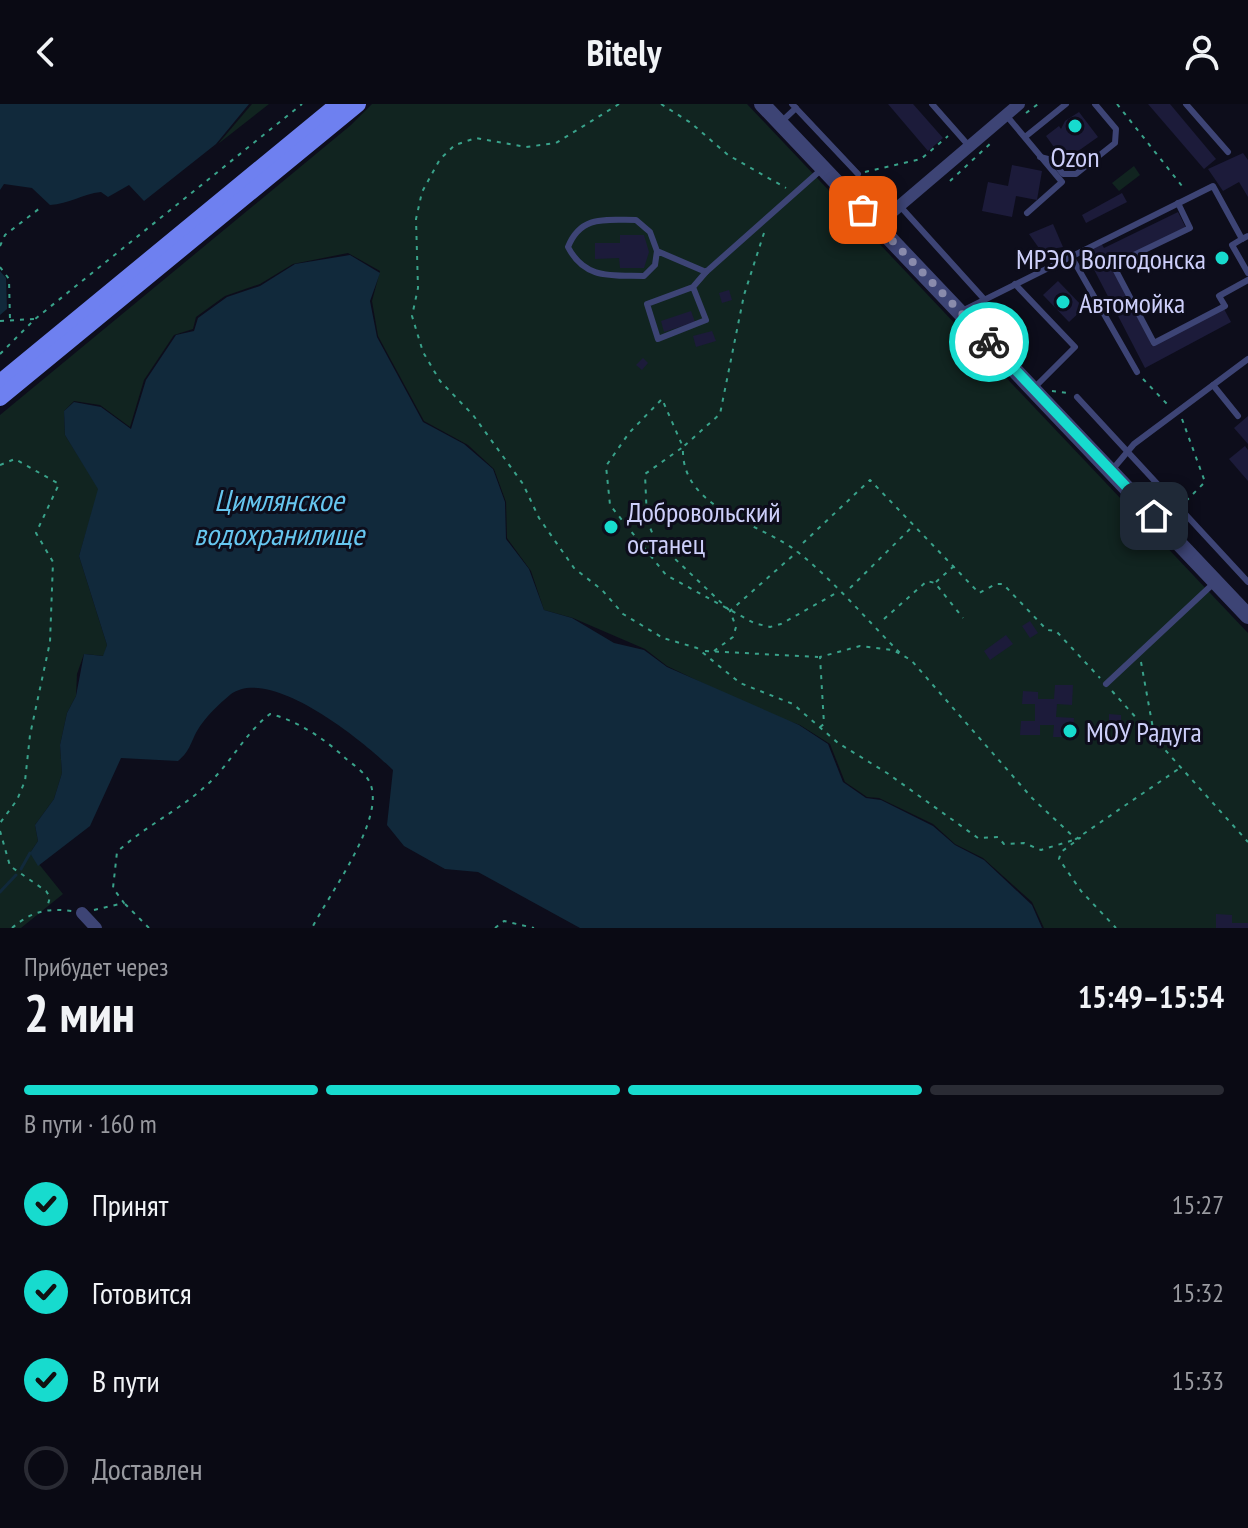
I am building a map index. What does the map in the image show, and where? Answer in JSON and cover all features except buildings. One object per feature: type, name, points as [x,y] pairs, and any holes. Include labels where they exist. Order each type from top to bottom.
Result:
[{"type":"main road","points":[[0,382],[338,104]]},
{"type":"main road","points":[[0,398],[358,104]]},
{"type":"street","points":[[762,104],[1248,616]]},
{"type":"street","points":[[877,225],[969,146],[1009,119],[1019,104]]},
{"type":"street","points":[[82,913],[96,928]]},
{"type":"lane","points":[[932,104],[969,146]]},
{"type":"lane","points":[[1025,137],[1066,104]]},
{"type":"lane","points":[[1040,157],[1052,160],[1063,174],[1076,174],[1115,143],[1116,129],[1095,104]]},
{"type":"lane","points":[[1186,104],[1228,152]]},
{"type":"lane","points":[[780,123],[794,106],[858,174]]},
{"type":"lane","points":[[1009,119],[1062,182],[1027,213]]},
{"type":"lane","points":[[693,287],[706,320],[658,339],[647,304],[693,287],[823,168]]},
{"type":"lane","points":[[960,312],[1213,186],[1245,237],[1232,245],[1248,273]]},
{"type":"lane","points":[[1178,203],[1190,228],[1113,265],[1154,343],[1225,306],[1219,296],[1248,280]]},
{"type":"lane","points":[[899,205],[984,299]]},
{"type":"lane","points":[[657,251],[655,265],[644,276],[596,275],[575,260],[568,247],[574,231],[591,220],[636,220],[650,232],[657,251],[706,272]]},
{"type":"lane","points":[[1071,256],[1137,372]]},
{"type":"lane","points":[[1015,284],[1075,347],[1036,391]]},
{"type":"lane","points":[[1112,470],[1127,451],[1248,359]]},
{"type":"lane","points":[[1213,385],[1238,416]]},
{"type":"lane","points":[[1077,397],[1232,569],[1248,582]]},
{"type":"lane","points":[[1106,684],[1216,581]]},
{"type":"path","points":[[293,104],[295,109]]},
{"type":"path","points":[[0,354],[35,319],[302,104]]},
{"type":"path","points":[[619,104],[556,143],[526,147],[476,138],[455,145],[440,159],[422,192],[416,219],[418,288],[412,316],[423,352],[440,381],[482,426],[523,484],[539,518],[574,568],[602,590],[623,614],[663,638],[702,652],[740,683],[793,704],[838,743],[978,838],[998,837],[1004,844],[1024,843],[1041,850],[1080,838]]},
{"type":"path","points":[[661,104],[691,123],[728,155],[794,192]]},
{"type":"path","points":[[1009,119],[1038,104]]},
{"type":"path","points":[[1117,104],[1182,186]]},
{"type":"path","points":[[858,174],[921,159],[955,130]]},
{"type":"path","points":[[950,181],[992,143]]},
{"type":"path","points":[[0,246],[5,235],[40,208]]},
{"type":"path","points":[[714,651],[733,637],[736,627],[730,611],[725,602],[655,540],[647,520],[645,474],[683,447],[720,414],[744,295],[763,242],[765,220]]},
{"type":"path","points":[[0,267],[9,279],[10,321]]},
{"type":"path","points":[[0,321],[35,319]]},
{"type":"path","points":[[1137,372],[1183,420],[1205,482],[1179,507]]},
{"type":"path","points":[[1036,391],[1059,389],[1077,397]]},
{"type":"path","points":[[838,592],[770,627],[730,611],[666,575],[610,505],[606,466],[629,433],[662,399],[683,447],[682,461],[696,486],[712,503],[798,551],[911,660],[1032,798],[1071,835],[1080,838]]},
{"type":"path","points":[[0,465],[15,459],[59,484],[36,533],[53,562],[50,642],[43,683],[30,735],[25,781],[17,800],[0,823]]},
{"type":"path","points":[[803,543],[870,480],[979,593],[996,584],[1003,584],[1047,630],[1056,631],[1248,842]]},
{"type":"path","points":[[850,588],[914,525]]},
{"type":"path","points":[[730,611],[798,551]]},
{"type":"path","points":[[935,583],[955,565]]},
{"type":"path","points":[[884,619],[927,581],[935,583],[963,618]]},
{"type":"path","points":[[702,652],[820,657],[860,646],[902,654]]},
{"type":"path","points":[[1140,653],[1154,736]]},
{"type":"path","points":[[820,657],[824,724],[820,727]]},
{"type":"path","points":[[149,928],[113,888],[117,852],[202,790],[224,769],[256,724],[270,714],[284,717],[334,747],[370,781],[374,806],[353,857],[312,928]]},
{"type":"path","points":[[1116,928],[1081,891],[1059,859],[1061,852],[1177,770],[1178,762]]},
{"type":"path","points":[[0,831],[10,866],[46,891],[50,897],[47,908]]},
{"type":"path","points":[[12,928],[24,917],[47,908],[82,913],[124,903]]},
{"type":"path","points":[[495,928],[504,921],[534,928]]},
{"type":"green space","points":[[252,104],[269,104],[218,144]]},
{"type":"green space","points":[[372,104],[747,104],[1248,633],[1248,928],[1044,928],[1032,902],[983,858],[955,844],[933,824],[879,798],[867,797],[845,782],[830,744],[800,725],[765,713],[667,666],[645,649],[573,618],[544,610],[531,571],[507,538],[506,502],[494,469],[468,445],[424,421],[378,336],[372,301],[380,271],[348,253],[293,264],[260,284],[225,296],[196,317],[193,329],[174,335],[144,380],[130,427],[100,405],[74,401],[64,411],[65,435],[99,489],[79,556],[107,645],[104,656],[84,654],[77,674],[76,696],[67,713],[60,745],[62,773],[54,799],[35,825],[38,841],[30,853],[63,894],[21,928],[0,928],[0,415],[351,125]]},
{"type":"green space","points":[[1134,166],[1140,175],[1119,191],[1112,183]]},
{"type":"water","points":[[0,104],[249,104],[216,144],[144,201],[129,185],[108,197],[101,192],[50,205],[32,188],[4,184],[0,190]]},
{"type":"water","name":"Цимлянское водохранилище","points":[[350,255],[380,273],[370,301],[377,337],[423,422],[464,444],[493,469],[505,502],[506,539],[529,569],[544,610],[572,618],[614,643],[644,650],[667,667],[799,725],[828,744],[843,782],[866,798],[881,800],[933,826],[955,845],[984,860],[1032,905],[1042,928],[580,928],[478,872],[445,869],[404,846],[387,825],[393,770],[317,711],[269,690],[248,688],[231,694],[212,711],[178,761],[121,758],[90,826],[38,866],[30,853],[38,841],[35,825],[54,799],[62,773],[60,745],[67,713],[76,696],[84,654],[103,656],[107,645],[79,556],[98,489],[65,435],[64,411],[74,402],[101,407],[131,429],[146,380],[176,335],[194,331],[198,318],[227,297],[260,286],[295,264]]},
{"type":"water","points":[[0,271],[6,278],[7,309],[0,315]]},
{"type":"waterway","points":[[21,869],[30,853]]},
{"type":"waterway","points":[[0,892],[16,875]]},
{"type":"way so far","points":[[863,210],[989,342]]},
{"type":"place","name":"Ozon","points":[[1075,126]]},
{"type":"place","name":"МРЭО Волгодонска","points":[[1222,258]]},
{"type":"place","name":"Автомойка","points":[[1063,302]]},
{"type":"place","name":"Добровольский останец","points":[[611,527]]},
{"type":"place","name":"МОУ Радуга","points":[[1070,731]]},
{"type":"route","points":[[989,342],[1154,516]]}]
